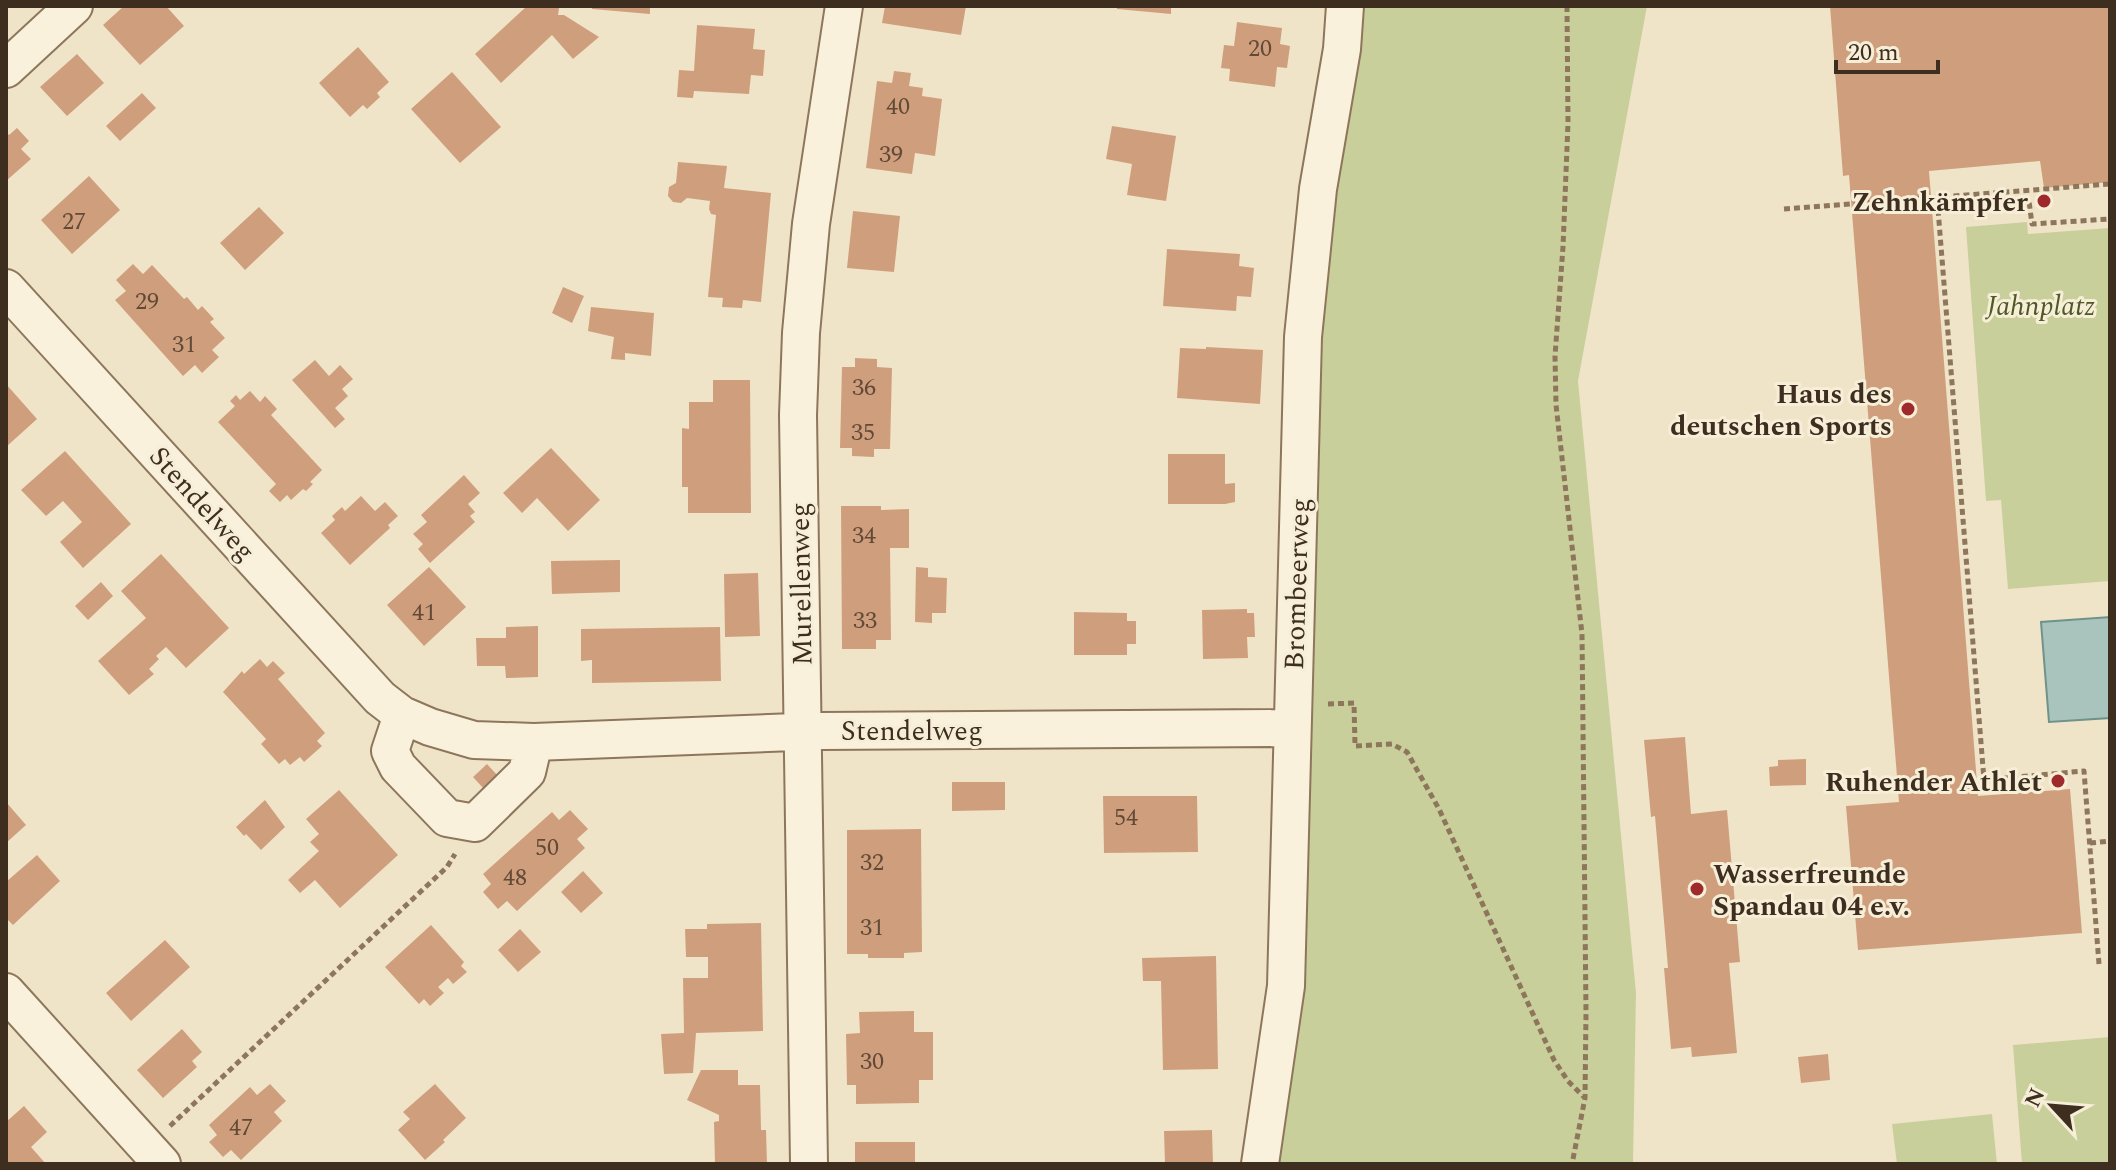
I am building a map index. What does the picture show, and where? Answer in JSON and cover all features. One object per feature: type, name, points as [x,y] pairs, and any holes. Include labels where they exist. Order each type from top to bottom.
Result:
[{"type":"street","points":[[6,69],[74,6]]},
{"type":"street","name":"Murellenweg","points":[[809,1164],[798,415],[801,333],[811,224],[844,6]]},
{"type":"street","name":"Brombeerweg","points":[[1260,1164],[1286,986],[1303,337],[1318,189],[1342,49],[1345,6]]},
{"type":"street","name":"Stendelweg","points":[[6,288],[380,698],[402,715],[430,727],[474,740],[534,742],[803,731],[1291,728]]},
{"type":"street","points":[[402,715],[390,751],[398,767],[447,818],[475,823],[527,772],[534,742]]},
{"type":"street","points":[[6,992],[154,1156]]},
{"type":"path","points":[[1567,6],[1568,123],[1555,356],[1556,405],[1582,634],[1585,1098],[1572,1164]]},
{"type":"path","points":[[1784,209],[2110,184]]},
{"type":"path","points":[[1936,198],[1984,780],[2084,771],[2099,964]]},
{"type":"path","points":[[1938,209],[2029,201],[2032,224],[2110,219]]},
{"type":"path","points":[[1354,703],[1355,746],[1392,744],[1407,752],[1439,809],[1554,1060],[1568,1081],[1585,1098]]},
{"type":"path","points":[[154,1156],[447,867],[475,823]]},
{"type":"path","points":[[2090,843],[2110,841]]},
{"type":"green space","points":[[1362,6],[1647,6],[1578,381],[1636,993],[1633,1164],[1278,1164],[1295,1034],[1317,386],[1326,270]]},
{"type":"green space","name":"Jahnplatz","points":[[2027,222],[2028,234],[2110,228],[2110,581],[2008,589],[2001,500],[1986,501],[1966,227]]},
{"type":"green space","points":[[2110,1037],[2110,1164],[2022,1164],[2013,1045]]},
{"type":"green space","points":[[1992,1114],[1997,1164],[1897,1164],[1892,1124]]},
{"type":"water","points":[[2110,617],[2110,718],[2049,722],[2041,622]]},
{"type":"building","points":[[124,6],[166,6],[184,26],[140,65],[103,25]]},
{"type":"building","points":[[527,6],[559,8],[558,15],[564,15],[599,37],[573,59],[552,35],[501,83],[475,54]]},
{"type":"building","points":[[592,6],[650,6],[650,14],[592,9]]},
{"type":"building","points":[[885,6],[966,6],[961,35],[882,23]]},
{"type":"building","points":[[1117,6],[1171,6],[1171,14],[1117,9]]},
{"type":"building","name":"Haus des deutschen Sports","points":[[1830,6],[2110,6],[2110,182],[2044,188],[2040,161],[1929,171],[1978,796],[2070,789],[2082,933],[1858,950],[1846,806],[1899,802],[1849,175],[1843,176]]},
{"type":"building","points":[[1237,22],[1282,28],[1280,44],[1290,46],[1287,68],[1277,67],[1275,87],[1229,81],[1230,69],[1221,68],[1224,45],[1234,46]]},
{"type":"building","points":[[697,25],[755,29],[753,49],[765,50],[763,76],[751,75],[749,94],[694,91],[693,98],[677,97],[679,70],[694,71]]},
{"type":"building","points":[[358,47],[389,82],[377,93],[380,97],[367,109],[363,105],[350,117],[319,83]]},
{"type":"building","points":[[77,54],[104,83],[67,116],[40,87]]},
{"type":"building","points":[[894,71],[911,73],[909,86],[923,88],[922,96],[942,99],[935,156],[915,153],[912,174],[866,168],[877,81],[892,83]]},
{"type":"building","points":[[452,72],[501,127],[460,163],[411,109]]},
{"type":"building","points":[[142,93],[156,108],[120,141],[106,126]]},
{"type":"building","points":[[1112,126],[1176,136],[1166,201],[1127,195],[1132,164],[1106,159]]},
{"type":"building","points":[[17,128],[29,141],[21,149],[31,159],[6,181],[6,132],[9,135]]},
{"type":"building","points":[[678,162],[727,166],[724,188],[771,193],[761,302],[743,300],[742,308],[722,307],[723,298],[708,297],[716,215],[711,214],[710,201],[687,198],[681,203],[673,202],[668,196],[669,187],[676,183]]},
{"type":"building","points":[[89,176],[120,210],[72,254],[41,220]]},
{"type":"building","points":[[259,207],[284,233],[245,270],[220,243]]},
{"type":"building","points":[[853,211],[900,216],[894,272],[847,268]]},
{"type":"building","points":[[1167,249],[1240,254],[1239,266],[1254,268],[1251,297],[1237,296],[1236,311],[1163,306]]},
{"type":"building","points":[[133,264],[143,274],[152,265],[184,299],[187,297],[198,310],[202,306],[214,319],[210,322],[225,338],[212,350],[219,357],[202,373],[195,365],[183,376],[115,300],[126,291],[116,280]]},
{"type":"building","points":[[563,287],[584,296],[572,323],[552,313]]},
{"type":"building","points":[[591,307],[654,313],[651,356],[625,353],[625,360],[611,359],[614,337],[588,331]]},
{"type":"building","points":[[1180,348],[1263,350],[1260,404],[1177,398]]},
{"type":"building","points":[[855,358],[877,359],[877,367],[892,368],[890,449],[874,449],[874,457],[852,456],[852,448],[840,448],[842,367],[855,367]]},
{"type":"building","points":[[315,360],[329,376],[340,365],[353,379],[342,389],[348,396],[335,408],[345,419],[335,428],[292,380]]},
{"type":"building","points":[[713,380],[750,380],[751,513],[688,513],[688,487],[682,487],[682,428],[689,429],[689,402],[713,402]]},
{"type":"building","points":[[6,384],[37,419],[6,447]]},
{"type":"building","points":[[250,391],[260,402],[265,396],[277,409],[271,415],[322,470],[306,491],[303,489],[291,500],[287,495],[280,502],[269,491],[276,484],[218,422],[235,406],[230,401],[236,395],[240,400]]},
{"type":"building","points":[[551,448],[600,500],[568,531],[537,498],[522,513],[503,493]]},
{"type":"building","points":[[65,451],[131,524],[83,568],[60,542],[82,522],[63,501],[46,516],[21,490]]},
{"type":"building","points":[[1168,454],[1225,454],[1225,484],[1235,483],[1235,502],[1168,504]]},
{"type":"building","points":[[464,475],[480,493],[468,504],[475,512],[470,516],[475,522],[430,563],[418,549],[423,544],[413,534],[427,522],[421,515]]},
{"type":"building","points":[[361,496],[375,511],[385,502],[398,516],[388,525],[390,528],[350,565],[321,533],[335,520],[332,516],[342,507],[345,511]]},
{"type":"building","points":[[841,506],[909,509],[909,548],[890,548],[891,640],[876,640],[876,649],[842,649]]},
{"type":"building","points":[[161,554],[229,628],[186,668],[166,647],[156,656],[159,659],[149,669],[154,674],[129,695],[98,661],[146,618],[121,591]]},
{"type":"building","points":[[620,560],[620,592],[552,594],[551,561]]},
{"type":"building","points":[[429,567],[466,607],[424,646],[387,605]]},
{"type":"building","points":[[916,567],[928,568],[928,577],[947,578],[946,613],[932,613],[932,623],[915,622]]},
{"type":"building","points":[[758,573],[760,636],[725,637],[724,574]]},
{"type":"building","points":[[101,582],[113,596],[88,620],[75,606]]},
{"type":"building","points":[[1247,609],[1247,613],[1254,613],[1255,637],[1247,637],[1248,658],[1203,659],[1202,610]]},
{"type":"building","points":[[1074,612],[1127,613],[1127,621],[1136,621],[1136,644],[1127,644],[1127,655],[1074,655]]},
{"type":"building","points":[[538,626],[538,677],[506,678],[505,666],[477,666],[476,638],[506,638],[506,627]]},
{"type":"building","points":[[720,627],[721,681],[592,683],[592,660],[581,661],[581,629]]},
{"type":"building","points":[[260,659],[267,667],[273,661],[285,673],[278,679],[325,733],[317,741],[322,746],[304,762],[300,757],[290,765],[285,759],[279,764],[261,744],[266,739],[223,692],[242,671],[244,674]]},
{"type":"building","name":"Wasserfreunde Spandau 04 e.v.","points":[[1685,737],[1691,814],[1727,810],[1740,962],[1729,963],[1737,1053],[1692,1057],[1691,1047],[1671,1049],[1664,968],[1668,968],[1655,816],[1651,817],[1644,740]]},
{"type":"building","points":[[1806,759],[1806,785],[1770,786],[1769,767],[1778,766],[1778,760]]},
{"type":"building","points":[[487,764],[498,776],[484,789],[473,777]]},
{"type":"building","points":[[952,782],[1005,782],[1005,810],[952,811]]},
{"type":"building","points":[[339,790],[398,855],[340,908],[315,880],[300,893],[288,880],[319,851],[310,842],[319,834],[306,819]]},
{"type":"building","points":[[1103,796],[1197,796],[1198,852],[1104,853]]},
{"type":"building","points":[[265,800],[285,827],[261,850],[236,827]]},
{"type":"building","points":[[6,802],[26,825],[6,843]]},
{"type":"building","points":[[570,810],[588,829],[577,839],[585,848],[517,911],[507,901],[498,909],[483,892],[491,884],[483,874],[552,812],[559,820]]},
{"type":"building","points":[[921,829],[922,952],[904,953],[904,958],[868,958],[868,954],[847,954],[847,830]]},
{"type":"building","points":[[37,855],[60,881],[13,925],[6,918],[6,882]]},
{"type":"building","points":[[583,871],[603,893],[581,913],[561,892]]},
{"type":"building","points":[[761,923],[763,1031],[696,1033],[693,1073],[664,1074],[661,1034],[684,1033],[683,978],[708,978],[708,957],[686,957],[685,929],[707,929],[707,924]]},
{"type":"building","points":[[431,925],[464,962],[461,966],[467,972],[453,984],[448,978],[438,987],[444,993],[430,1006],[424,999],[419,1004],[385,967]]},
{"type":"building","points":[[520,929],[541,952],[518,972],[498,950]]},
{"type":"building","points":[[165,940],[190,967],[131,1021],[106,993]]},
{"type":"building","points":[[1216,956],[1218,1069],[1163,1070],[1161,981],[1143,981],[1142,958]]},
{"type":"building","points":[[914,1011],[914,1032],[933,1032],[933,1080],[919,1080],[919,1103],[856,1104],[856,1085],[847,1085],[846,1034],[860,1033],[859,1012]]},
{"type":"building","points":[[182,1029],[202,1052],[192,1061],[197,1067],[163,1098],[137,1070]]},
{"type":"building","points":[[1828,1054],[1830,1080],[1801,1083],[1798,1057]]},
{"type":"building","points":[[701,1070],[738,1070],[738,1085],[760,1085],[761,1130],[766,1130],[767,1164],[715,1164],[714,1122],[719,1121],[719,1115],[687,1100]]},
{"type":"building","points":[[270,1084],[286,1101],[274,1112],[282,1121],[241,1160],[231,1150],[223,1157],[209,1142],[217,1135],[209,1125],[250,1087],[257,1095]]},
{"type":"building","points":[[435,1084],[466,1118],[425,1160],[398,1130],[410,1119],[403,1112]]},
{"type":"building","points":[[24,1106],[47,1132],[31,1147],[46,1164],[6,1164],[6,1122]]},
{"type":"building","points":[[1212,1130],[1213,1164],[1165,1164],[1164,1131]]},
{"type":"building","points":[[855,1142],[915,1142],[915,1164],[855,1164]]},
{"type":"place","name":"Zehnkämpfer","points":[[2044,201]]},
{"type":"place","name":"Haus des deutschen Sports","points":[[1908,409]]},
{"type":"place","name":"Ruhender Athlet","points":[[2058,781]]},
{"type":"place","name":"Wasserfreunde Spandau 04 e.v.","points":[[1697,889]]}]
